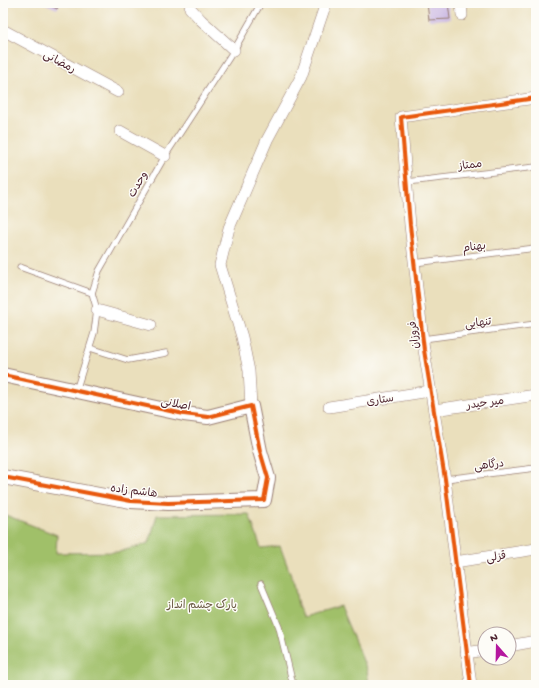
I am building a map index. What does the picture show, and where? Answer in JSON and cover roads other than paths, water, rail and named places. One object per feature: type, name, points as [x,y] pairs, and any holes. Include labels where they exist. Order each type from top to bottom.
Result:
[{"type":"street","points":[[251,406],[249,371],[242,337],[220,265],[228,228],[267,140],[301,77],[326,3]]},
{"type":"street","points":[[461,3],[462,15]]},
{"type":"street","points":[[190,8],[234,50]]},
{"type":"street","name":"رمضانی","points":[[3,30],[118,92]]},
{"type":"street","name":"فروزان","points":[[471,685],[445,479],[423,339],[414,263],[401,117],[536,98]]},
{"type":"street","points":[[120,131],[165,156]]},
{"type":"street","points":[[97,310],[151,325]]},
{"type":"street","name":"اصلانی","points":[[3,376],[184,414],[208,417],[251,406]]},
{"type":"street","name":"ستاری","points":[[329,407],[430,391]]},
{"type":"street","name":"میر حیدر","points":[[434,410],[536,395]]},
{"type":"street","name":"هاشم زاده","points":[[3,477],[131,500],[168,503],[264,500],[268,478],[260,451],[251,406]]},
{"type":"street","name":"قزلی","points":[[455,562],[536,549]]},
{"type":"street","points":[[517,645],[536,641]]},
{"type":"street","points":[[466,653],[477,651]]},
{"type":"lane","name":"وحدت","points":[[92,294],[99,271],[165,156],[234,50],[261,3]]},
{"type":"lane","name":"ممتاز","points":[[407,182],[536,167]]},
{"type":"lane","name":"بهنام","points":[[414,263],[536,248]]},
{"type":"lane","points":[[20,267],[92,294],[97,310],[90,348],[76,392]]},
{"type":"lane","name":"تنهایی","points":[[423,339],[536,324]]},
{"type":"lane","points":[[90,348],[128,360],[166,353]]},
{"type":"lane","name":"درگاهی","points":[[445,479],[536,468]]},
{"type":"lane","points":[[261,584],[279,627],[293,685]]},
{"type":"park label","name":"پارک چشم انداز","points":[[202,604]]}]
